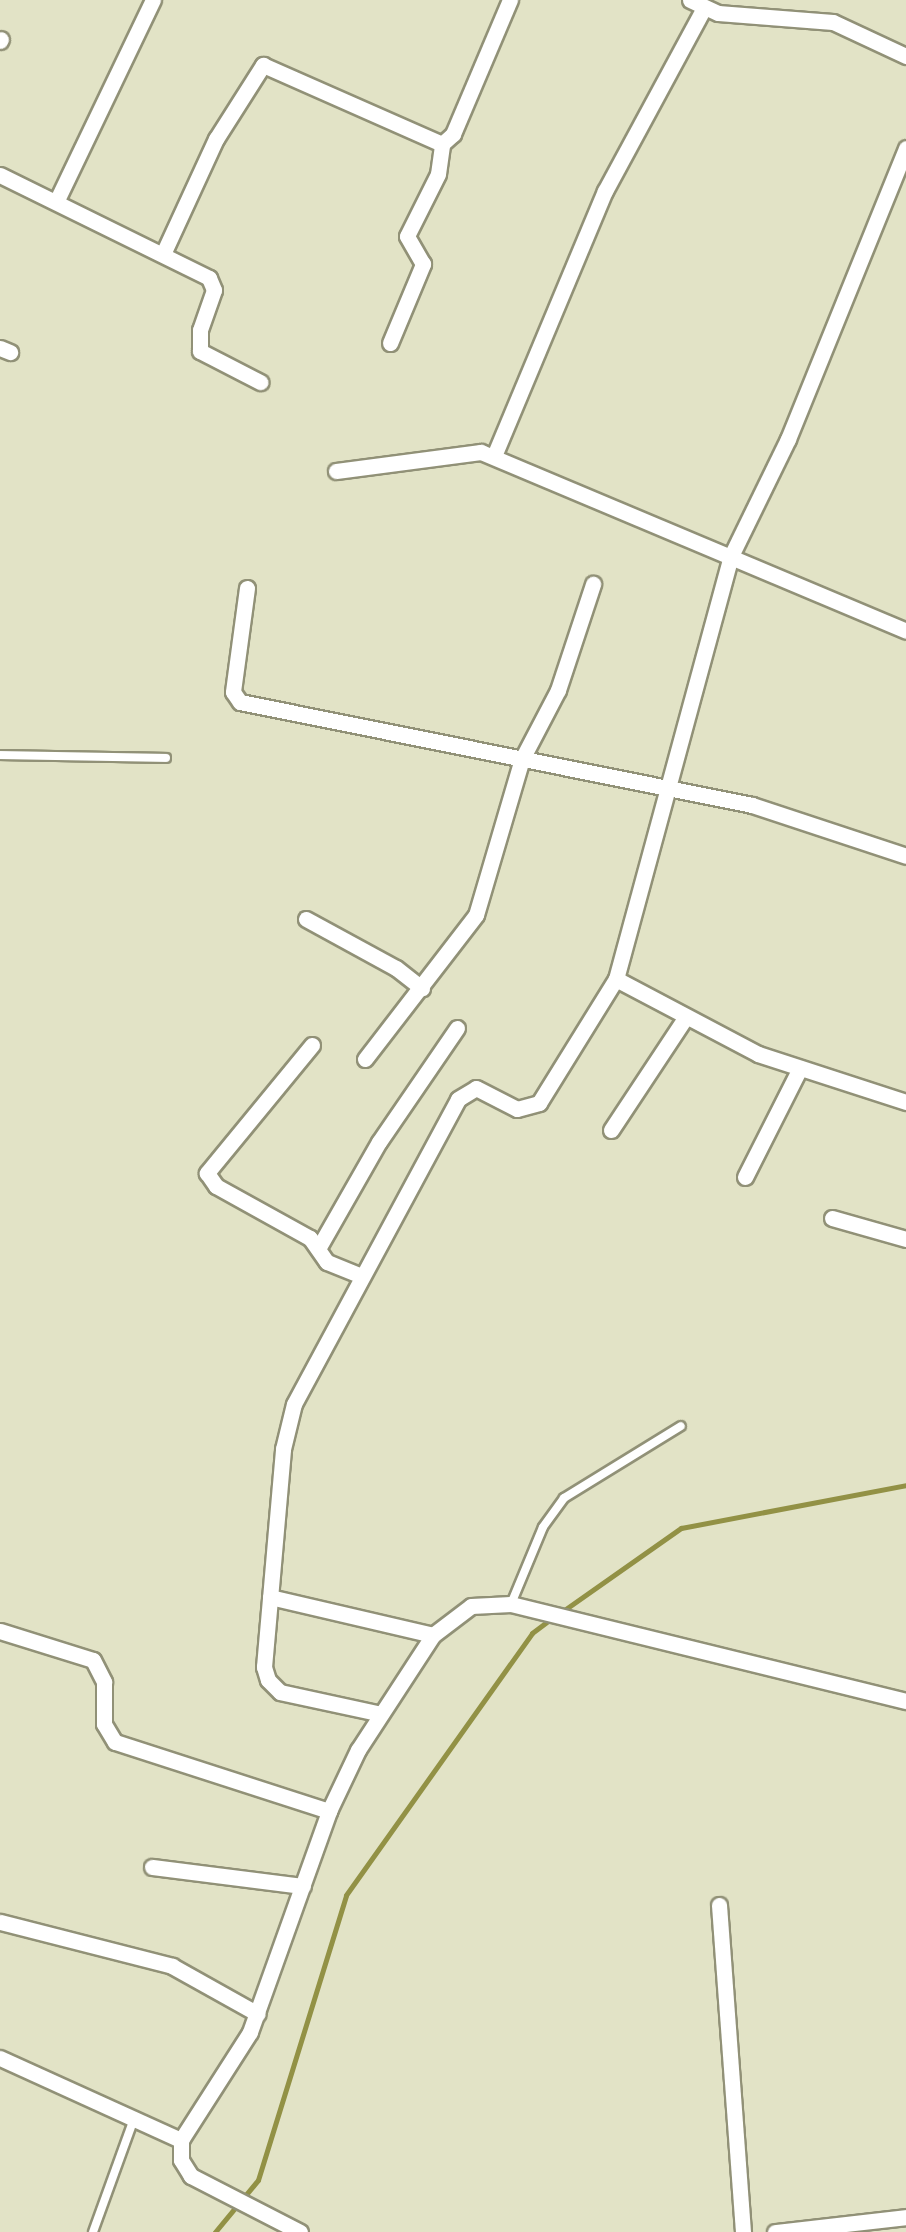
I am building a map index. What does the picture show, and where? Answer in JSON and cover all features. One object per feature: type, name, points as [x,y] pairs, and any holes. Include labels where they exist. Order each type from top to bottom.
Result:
[{"type":"street","points":[[57,200],[153,0]]},
{"type":"street","points":[[390,343],[423,264],[407,236],[438,174],[442,144],[453,134],[510,0]]},
{"type":"street","points":[[690,0],[704,9],[833,22],[906,56]]},
{"type":"street","points":[[494,456],[605,191],[704,9]]},
{"type":"street","points":[[163,254],[216,139],[263,66],[442,144]]},
{"type":"street","points":[[377,1713],[273,1688],[264,1666],[286,1428],[303,1382],[458,1099],[476,1088],[517,1109],[540,1103],[616,979],[730,558],[788,439],[906,148]]},
{"type":"street","points":[[0,175],[57,200],[163,254],[212,283],[200,351],[260,382]]},
{"type":"street","points":[[336,471],[468,452],[494,456],[906,631]]},
{"type":"street","points":[[365,1059],[476,915],[522,759],[558,690],[593,584]]},
{"type":"street","points":[[247,588],[233,692],[240,702],[777,811],[906,856]]},
{"type":"street","points":[[306,919],[396,968],[422,988]]},
{"type":"street","points":[[616,979],[685,1017],[800,1068],[906,1102]]},
{"type":"street","points":[[611,1130],[685,1017]]},
{"type":"street","points":[[319,1247],[379,1142],[457,1028]]},
{"type":"street","points":[[312,1045],[207,1173],[216,1186],[319,1247],[327,1262],[361,1276]]},
{"type":"street","points":[[745,1177],[800,1068]]},
{"type":"street","points":[[832,1218],[906,1239]]},
{"type":"street","points":[[270,1597],[433,1635]]},
{"type":"street","points":[[300,2232],[224,2195],[184,2168],[181,2140],[258,2014],[329,1811],[377,1713],[433,1635],[471,1606],[511,1604],[906,1701]]},
{"type":"street","points":[[0,1631],[93,1660],[104,1682],[104,1724],[115,1742],[329,1811]]},
{"type":"street","points":[[152,1867],[303,1886]]},
{"type":"street","points":[[719,1905],[743,2232]]},
{"type":"street","points":[[0,1922],[172,1966],[258,2014]]},
{"type":"street","points":[[0,2058],[181,2140]]},
{"type":"street","points":[[775,2232],[906,2217]]},
{"type":"lane","points":[[0,755],[166,758]]},
{"type":"lane","points":[[511,1604],[543,1527],[564,1498],[681,1426]]},
{"type":"lane","points":[[93,2232],[134,2119]]},
{"type":"waterway","points":[[560,1613],[681,1528],[906,1485]]},
{"type":"waterway","points":[[215,2232],[258,2180],[346,1895],[532,1633],[552,1618]]}]
